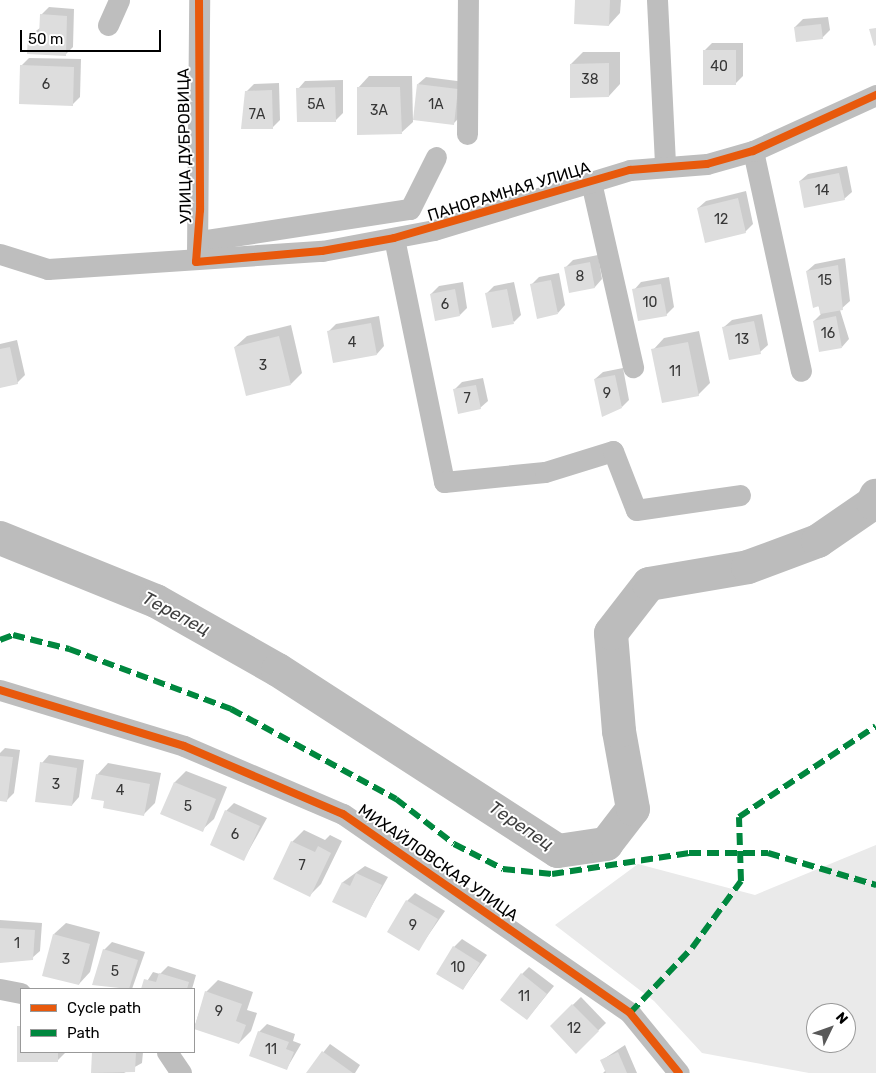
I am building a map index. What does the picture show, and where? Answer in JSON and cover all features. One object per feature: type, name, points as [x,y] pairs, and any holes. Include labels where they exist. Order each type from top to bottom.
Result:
[{"type":"street","points":[[108,25],[119,0]]},
{"type":"street","name":"УЛИЦА ДУБРОВИЦА","points":[[196,262],[200,241],[198,0]]},
{"type":"street","points":[[468,0],[468,134]]},
{"type":"street","points":[[657,0],[665,166]]},
{"type":"street","name":"ПАНОРАМНАЯ УЛИЦА","points":[[0,254],[48,269],[196,262],[322,251],[394,238],[591,182],[665,166],[707,164],[752,151],[876,95]]},
{"type":"street","points":[[752,151],[802,371]]},
{"type":"street","points":[[200,241],[410,209],[436,157]]},
{"type":"street","points":[[591,182],[633,366]]},
{"type":"street","points":[[394,238],[444,482],[545,472],[614,451],[636,510],[740,495]]},
{"type":"street","name":"МИХАЙЛОВСКАЯ УЛИЦА","points":[[0,690],[184,746],[343,814],[630,1013],[679,1073]]},
{"type":"street","points":[[0,989],[20,993]]},
{"type":"street","points":[[168,1053],[181,1073]]},
{"type":"shaded area","points":[[876,845],[876,1073],[809,1073],[702,1053],[654,1001],[555,925],[638,864],[755,895]]},
{"type":"building","points":[[575,0],[610,0],[609,26],[574,24]]},
{"type":"building","points":[[40,14],[67,16],[66,56],[27,54],[28,35],[39,36]]},
{"type":"building","points":[[821,24],[823,39],[796,42],[794,27]]},
{"type":"building","points":[[876,28],[876,45],[874,46],[869,29]]},
{"type":"building","points":[[703,50],[736,50],[736,85],[703,85]]},
{"type":"building","points":[[609,63],[609,97],[570,98],[570,64]]},
{"type":"building","points":[[20,65],[74,67],[73,106],[19,104]]},
{"type":"building","points":[[417,84],[458,89],[454,125],[413,120]]},
{"type":"building","points":[[335,87],[336,122],[297,122],[296,88]]},
{"type":"building","points":[[357,87],[400,87],[402,134],[357,135]]},
{"type":"building","points":[[272,90],[273,129],[241,129],[245,91]]},
{"type":"building","points":[[839,173],[845,200],[804,208],[799,181]]},
{"type":"building","points":[[738,198],[746,233],[705,243],[697,208]]},
{"type":"building","points":[[590,262],[595,288],[569,293],[564,267]]},
{"type":"building","points":[[838,265],[843,310],[820,314],[819,306],[813,308],[806,271]]},
{"type":"building","points":[[551,280],[558,314],[537,319],[530,284]]},
{"type":"building","points":[[661,284],[667,316],[638,321],[632,289]]},
{"type":"building","points":[[455,289],[460,316],[435,321],[430,294]]},
{"type":"building","points":[[507,289],[514,324],[492,328],[485,293]]},
{"type":"building","points":[[836,316],[842,348],[819,352],[813,321]]},
{"type":"building","points":[[754,321],[761,354],[729,360],[722,327]]},
{"type":"building","points":[[371,323],[377,355],[333,363],[327,331]]},
{"type":"building","points":[[279,336],[291,385],[246,396],[234,347]]},
{"type":"building","points":[[688,342],[699,396],[662,403],[651,349]]},
{"type":"building","points":[[10,347],[18,384],[0,388],[0,349]]},
{"type":"building","points":[[615,375],[622,408],[602,417],[594,379]]},
{"type":"building","points":[[476,385],[481,409],[458,414],[453,389]]},
{"type":"building","points":[[0,756],[13,757],[7,802],[0,801]]},
{"type":"building","points":[[40,762],[77,768],[72,806],[35,802]]},
{"type":"building","points":[[96,774],[150,784],[144,816],[103,808],[104,801],[91,799]]},
{"type":"building","points":[[174,782],[216,799],[203,832],[160,814]]},
{"type":"building","points":[[225,810],[260,826],[244,861],[210,845]]},
{"type":"building","points":[[291,841],[315,852],[318,846],[331,853],[310,897],[273,879]]},
{"type":"building","points":[[356,873],[382,885],[366,918],[332,902],[342,882],[350,886]]},
{"type":"building","points":[[406,900],[438,919],[419,951],[387,932]]},
{"type":"building","points":[[0,928],[35,930],[33,960],[0,963]]},
{"type":"building","points":[[53,934],[90,944],[79,985],[42,976]]},
{"type":"building","points":[[453,946],[480,963],[463,990],[436,974]]},
{"type":"building","points":[[103,949],[138,960],[129,988],[92,985]]},
{"type":"building","points":[[159,973],[189,982],[187,988],[141,988],[144,979],[156,982]]},
{"type":"building","points":[[521,973],[547,994],[527,1020],[500,1000]]},
{"type":"building","points":[[205,991],[242,1004],[236,1021],[246,1025],[239,1044],[195,1029]]},
{"type":"building","points":[[572,1004],[599,1031],[576,1054],[550,1026]]},
{"type":"building","points":[[17,1026],[20,1026],[20,1053],[58,1053],[58,1062],[17,1062]]},
{"type":"building","points":[[258,1031],[289,1042],[286,1049],[294,1052],[287,1070],[249,1056]]},
{"type":"building","points":[[322,1051],[353,1073],[306,1073]]},
{"type":"building","points":[[618,1052],[627,1073],[606,1073],[600,1060]]},
{"type":"building","points":[[92,1053],[136,1053],[135,1072],[91,1073]]},
{"type":"waterway","name":"Терепец","points":[[0,538],[156,601],[278,670],[558,851],[606,844],[633,809],[619,731],[611,633],[649,584],[748,567],[818,541],[873,503],[876,496]]},
{"type":"marked path","points":[[0,640],[13,635],[69,649],[231,709],[396,799],[454,844],[503,869],[552,874],[689,853],[768,853],[876,885]]},
{"type":"marked path","points":[[630,1013],[692,948],[741,881],[739,817],[876,726]]},
{"type":"cycle path","points":[[199,0],[200,210],[196,262],[322,251],[394,238],[630,170],[707,164],[753,151],[876,95]]},
{"type":"cycle path","points":[[0,690],[184,746],[343,814],[630,1013],[679,1073]]}]
